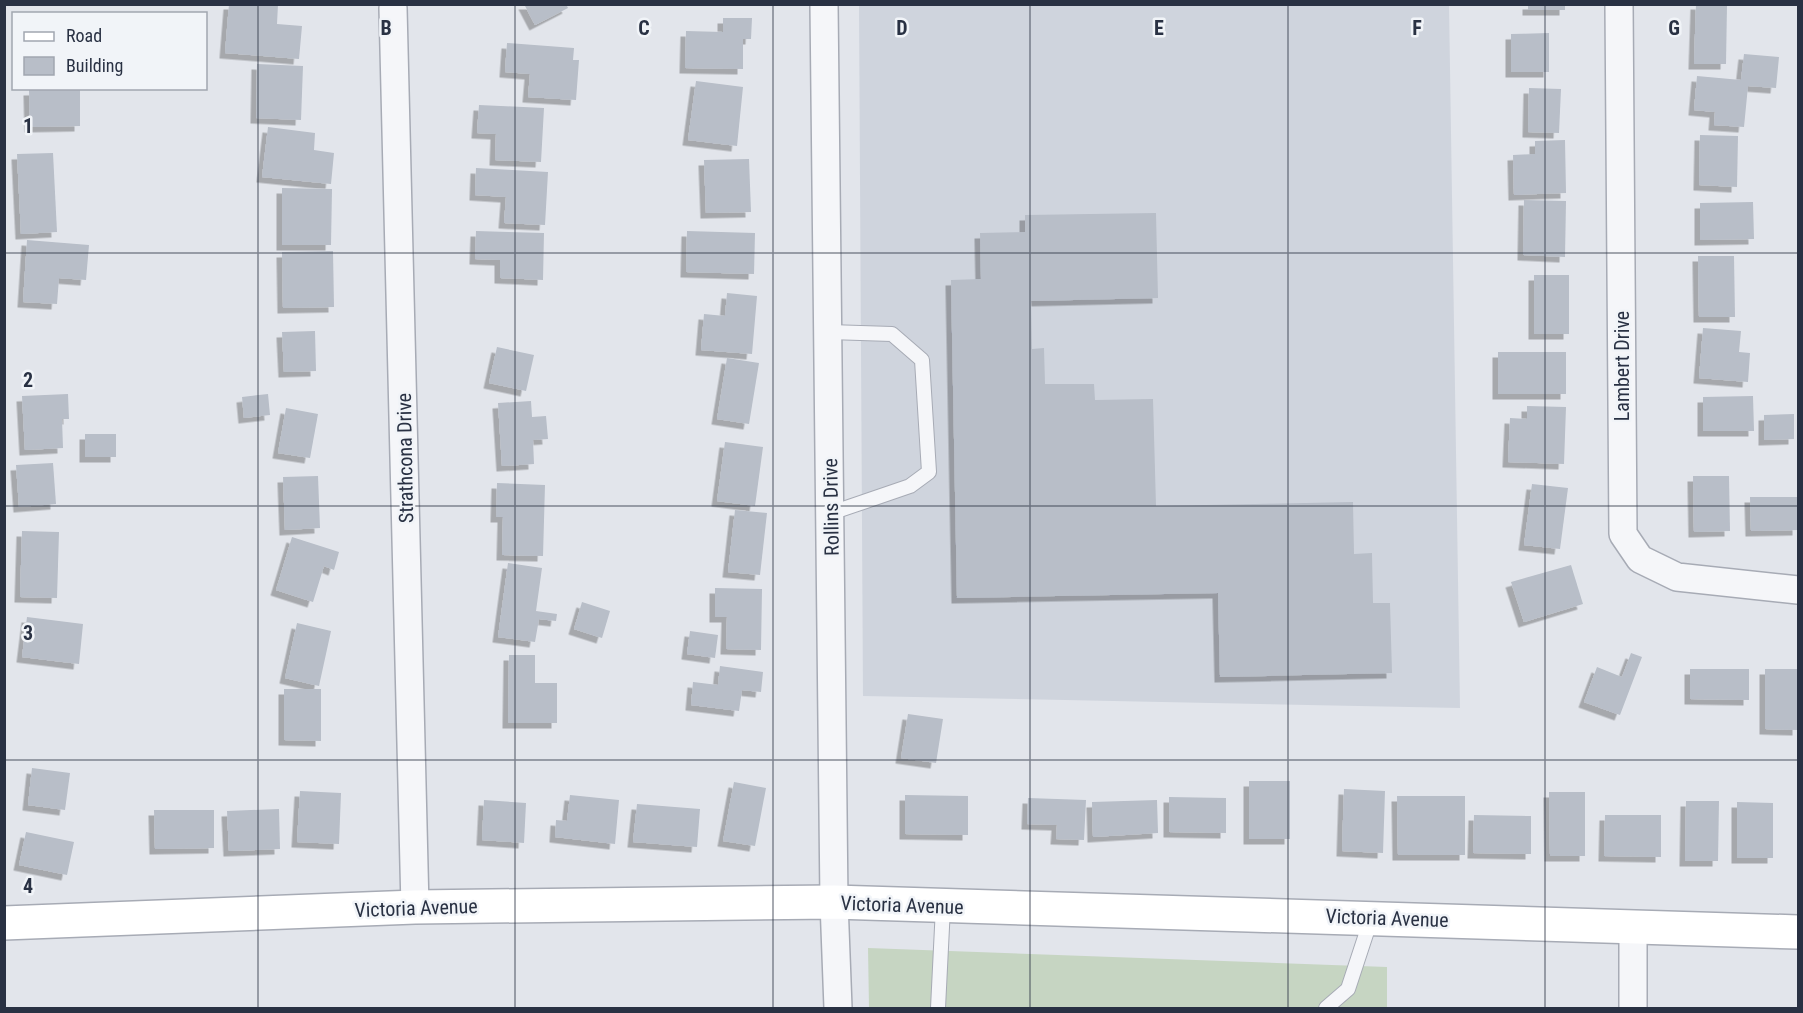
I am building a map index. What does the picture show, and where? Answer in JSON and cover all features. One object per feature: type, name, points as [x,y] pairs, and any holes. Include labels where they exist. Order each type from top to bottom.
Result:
[{"type":"street","name":"Rollins Drive","points":[[824,4],[834,902],[838,1008]]},
{"type":"street","name":"Lambert Drive","points":[[1619,4],[1623,534],[1641,559],[1677,577],[1798,590]]},
{"type":"street","name":"Strathcona Drive","points":[[393,8],[415,907]]},
{"type":"street","name":"Victoria Avenue","points":[[4,923],[415,907],[834,902],[1798,932]]},
{"type":"street","points":[[1633,928],[1633,1008]]},
{"type":"lane","points":[[829,332],[892,334],[922,360],[930,472],[910,486],[831,513]]},
{"type":"lane","points":[[938,1008],[943,907]]},
{"type":"lane","points":[[1326,1008],[1348,989],[1371,917]]},
{"type":"shaded area","points":[[859,5],[1449,5],[1460,708],[863,696]]},
{"type":"green space","points":[[868,948],[1387,967],[1387,1008],[869,1008]]},
{"type":"building","points":[[229,4],[278,4],[277,24],[302,26],[299,59],[225,53]]},
{"type":"building","points":[[524,4],[566,4],[568,8],[535,25]]},
{"type":"building","points":[[1528,4],[1565,4],[1565,10],[1528,10]]},
{"type":"building","points":[[1696,4],[1727,5],[1726,64],[1694,64]]},
{"type":"building","points":[[723,18],[752,18],[751,39],[743,39],[743,69],[685,68],[686,31],[723,32]]},
{"type":"building","points":[[1549,33],[1549,72],[1511,72],[1511,34]]},
{"type":"building","points":[[507,43],[574,48],[573,60],[579,60],[576,100],[528,97],[530,74],[505,72]]},
{"type":"building","points":[[1744,54],[1779,57],[1776,88],[1748,86],[1744,127],[1714,125],[1715,112],[1694,110],[1697,76],[1741,80]]},
{"type":"building","points":[[257,64],[303,66],[301,120],[256,118]]},
{"type":"building","points":[[696,81],[743,87],[737,146],[688,140]]},
{"type":"building","points":[[1529,88],[1561,89],[1559,133],[1528,132]]},
{"type":"building","points":[[29,90],[80,90],[80,126],[30,127]]},
{"type":"building","points":[[479,105],[544,108],[541,162],[495,160],[496,134],[477,133]]},
{"type":"building","points":[[268,127],[315,133],[314,150],[334,153],[331,184],[262,177]]},
{"type":"building","points":[[1700,135],[1738,136],[1737,187],[1699,185]]},
{"type":"building","points":[[1565,140],[1566,193],[1514,195],[1513,155],[1535,154],[1535,141]]},
{"type":"building","points":[[53,153],[57,232],[21,234],[17,154]]},
{"type":"building","points":[[749,159],[751,212],[706,213],[704,160]]},
{"type":"building","points":[[476,168],[548,172],[545,225],[504,223],[506,197],[475,195]]},
{"type":"building","points":[[282,188],[332,189],[331,245],[282,245]]},
{"type":"building","points":[[1524,200],[1566,201],[1565,257],[1523,255]]},
{"type":"building","points":[[1753,202],[1754,239],[1700,240],[1700,203]]},
{"type":"building","points":[[1156,213],[1158,298],[1031,301],[1032,349],[1044,348],[1045,384],[1094,384],[1095,400],[1153,399],[1156,506],[1353,502],[1354,554],[1372,553],[1373,603],[1390,603],[1392,673],[1220,677],[1218,593],[957,598],[951,280],[981,279],[980,233],[1025,232],[1025,215]]},
{"type":"building","points":[[476,231],[544,233],[543,280],[500,278],[500,260],[475,259]]},
{"type":"building","points":[[687,231],[755,233],[754,274],[686,272]]},
{"type":"building","points":[[27,240],[89,245],[86,280],[59,278],[57,304],[23,302]]},
{"type":"building","points":[[333,251],[334,307],[283,308],[282,252]]},
{"type":"building","points":[[1698,256],[1734,256],[1735,317],[1699,317]]},
{"type":"building","points":[[1534,275],[1569,275],[1569,334],[1534,334]]},
{"type":"building","points":[[727,293],[757,296],[752,354],[701,350],[704,314],[725,316]]},
{"type":"building","points":[[1703,328],[1741,331],[1739,352],[1750,353],[1748,382],[1699,378]]},
{"type":"building","points":[[315,331],[316,371],[284,372],[282,332]]},
{"type":"building","points":[[497,347],[534,355],[526,391],[489,383]]},
{"type":"building","points":[[1498,352],[1566,352],[1566,394],[1498,394]]},
{"type":"building","points":[[727,358],[759,363],[749,424],[717,419]]},
{"type":"building","points":[[68,394],[69,419],[62,419],[63,448],[25,450],[22,396]]},
{"type":"building","points":[[268,394],[270,415],[244,418],[242,397]]},
{"type":"building","points":[[1753,396],[1754,431],[1703,431],[1703,397]]},
{"type":"building","points":[[531,401],[532,417],[546,416],[548,439],[533,440],[534,464],[502,466],[498,403]]},
{"type":"building","points":[[1527,406],[1566,407],[1564,464],[1508,462],[1510,418],[1527,419]]},
{"type":"building","points":[[286,408],[318,414],[310,458],[278,453]]},
{"type":"building","points":[[1794,414],[1794,439],[1764,440],[1764,415]]},
{"type":"building","points":[[85,434],[116,434],[116,457],[85,457]]},
{"type":"building","points":[[725,442],[763,447],[755,506],[717,501]]},
{"type":"building","points":[[53,463],[56,504],[19,507],[16,465]]},
{"type":"building","points":[[318,476],[320,528],[285,530],[283,477]]},
{"type":"building","points":[[1693,476],[1729,476],[1730,531],[1694,532]]},
{"type":"building","points":[[497,483],[545,485],[543,556],[502,555],[503,517],[496,517]]},
{"type":"building","points":[[1532,484],[1568,488],[1560,549],[1524,545]]},
{"type":"building","points":[[1750,497],[1798,497],[1798,530],[1751,531]]},
{"type":"building","points":[[735,510],[767,513],[760,575],[728,572]]},
{"type":"building","points":[[22,531],[59,532],[57,598],[20,597]]},
{"type":"building","points":[[292,537],[339,552],[334,570],[324,566],[313,602],[276,590]]},
{"type":"building","points":[[508,563],[542,568],[536,611],[557,614],[556,621],[539,619],[535,642],[498,637]]},
{"type":"building","points":[[1571,565],[1583,604],[1524,622],[1511,582]]},
{"type":"building","points":[[715,588],[762,589],[761,650],[726,649],[727,617],[715,617]]},
{"type":"building","points":[[582,602],[610,611],[602,638],[574,629]]},
{"type":"building","points":[[27,617],[83,624],[79,664],[22,657]]},
{"type":"building","points":[[297,623],[331,631],[319,686],[285,678]]},
{"type":"building","points":[[690,631],[718,635],[715,658],[687,654]]},
{"type":"building","points":[[1631,653],[1642,657],[1620,715],[1584,702],[1597,667],[1622,677]]},
{"type":"building","points":[[509,655],[535,655],[535,683],[557,683],[557,723],[508,723]]},
{"type":"building","points":[[720,666],[763,672],[761,692],[742,690],[739,711],[691,705],[693,682],[718,685]]},
{"type":"building","points":[[1690,669],[1749,669],[1749,700],[1690,699]]},
{"type":"building","points":[[1765,669],[1798,669],[1798,730],[1765,729]]},
{"type":"building","points":[[284,689],[321,689],[321,741],[284,740]]},
{"type":"building","points":[[908,714],[943,719],[936,763],[901,758]]},
{"type":"building","points":[[32,768],[70,773],[65,810],[28,805]]},
{"type":"building","points":[[1249,781],[1290,781],[1290,839],[1249,839]]},
{"type":"building","points":[[734,782],[766,788],[755,846],[723,841]]},
{"type":"building","points":[[1344,789],[1385,791],[1383,853],[1342,851]]},
{"type":"building","points":[[300,791],[341,793],[339,844],[297,842]]},
{"type":"building","points":[[1549,792],[1585,792],[1585,856],[1550,856]]},
{"type":"building","points":[[570,795],[619,800],[615,844],[555,837],[556,820],[567,821]]},
{"type":"building","points":[[905,795],[968,796],[968,835],[905,834]]},
{"type":"building","points":[[1397,796],[1465,796],[1465,855],[1398,855]]},
{"type":"building","points":[[1169,797],[1226,798],[1226,833],[1169,832]]},
{"type":"building","points":[[1028,798],[1086,800],[1084,840],[1056,839],[1057,825],[1027,824]]},
{"type":"building","points":[[484,800],[526,803],[524,843],[482,840]]},
{"type":"building","points":[[1157,800],[1158,833],[1093,837],[1092,802]]},
{"type":"building","points":[[1686,801],[1719,801],[1718,861],[1685,861]]},
{"type":"building","points":[[1737,802],[1773,803],[1773,858],[1737,858]]},
{"type":"building","points":[[637,804],[700,809],[697,847],[633,842]]},
{"type":"building","points":[[279,809],[280,849],[229,851],[227,811]]},
{"type":"building","points":[[154,810],[214,810],[214,848],[155,849]]},
{"type":"building","points":[[1474,815],[1531,816],[1531,854],[1473,853]]},
{"type":"building","points":[[1605,815],[1661,815],[1661,857],[1604,856]]},
{"type":"building","points":[[26,832],[74,842],[67,875],[19,865]]}]
